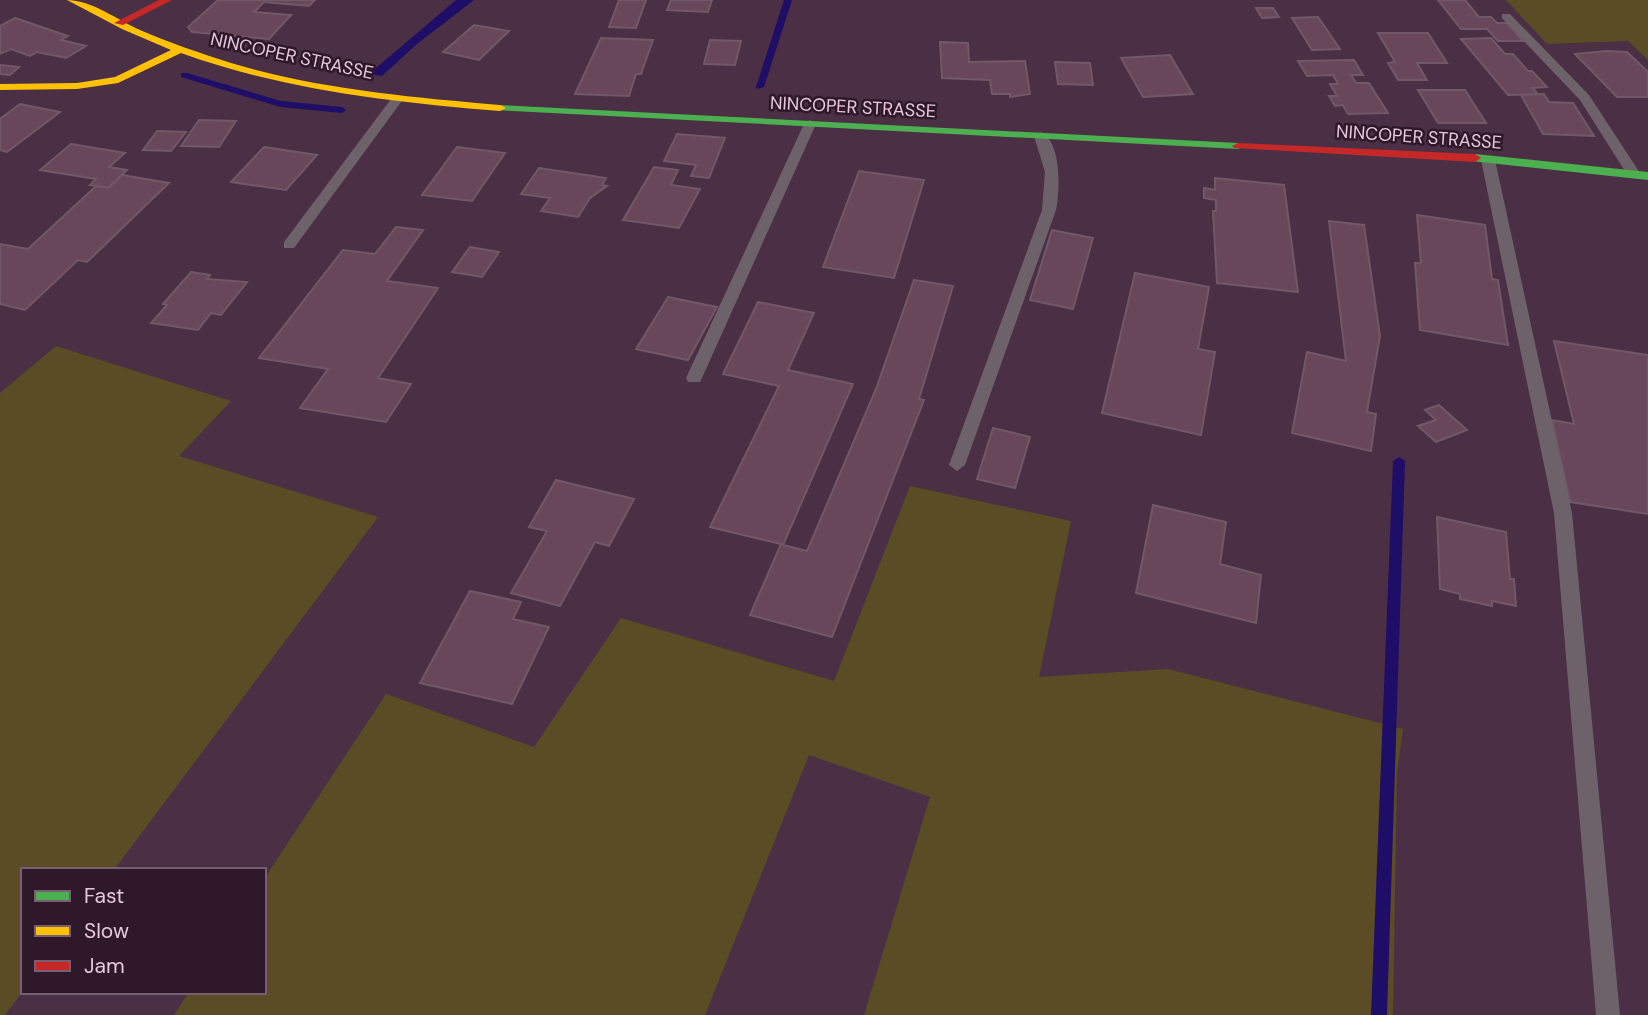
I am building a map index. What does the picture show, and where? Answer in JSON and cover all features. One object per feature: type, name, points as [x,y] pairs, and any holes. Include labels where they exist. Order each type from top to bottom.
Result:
[{"type":"main road","name":"NINCOPER STRASSE","points":[[72,0],[179,50],[321,85],[398,98],[543,111],[1488,160],[1641,175]]},
{"type":"main road","points":[[119,23],[167,0]]},
{"type":"main road","points":[[0,87],[77,86],[118,80],[179,50]]},
{"type":"lane","points":[[1506,16],[1585,98],[1641,175]]},
{"type":"lane","points":[[289,245],[398,98]]},
{"type":"lane","points":[[695,378],[810,124]]},
{"type":"lane","points":[[957,465],[1049,210],[1055,186],[1052,161],[1040,136]]},
{"type":"lane","points":[[1488,160],[1563,513],[1608,1015]]},
{"type":"shaded area","points":[[456,0],[474,0],[417,44],[382,76],[369,74]]},
{"type":"shaded area","points":[[1506,0],[1648,0],[1648,60],[1628,41],[1547,44]]},
{"type":"shaded area","points":[[56,346],[231,401],[179,456],[378,517],[115,868],[21,868],[21,994],[5,1015],[0,1015],[0,393]]},
{"type":"shaded area","points":[[910,486],[1071,521],[1039,677],[1168,669],[1403,729],[1397,773],[1393,1015],[864,1015],[930,797],[809,755],[705,1015],[174,1015],[188,994],[266,994],[266,876],[386,694],[534,747],[621,618],[834,681]]},
{"type":"building","points":[[218,0],[315,0],[309,6],[264,2],[254,12],[291,15],[269,39],[192,32],[188,27]]},
{"type":"building","points":[[619,0],[646,0],[636,28],[609,27]]},
{"type":"building","points":[[671,0],[712,0],[708,12],[667,10]]},
{"type":"building","points":[[1438,0],[1465,0],[1479,17],[1491,17],[1497,23],[1507,23],[1523,41],[1498,41],[1487,29],[1461,29]]},
{"type":"building","points":[[1256,8],[1273,8],[1279,17],[1262,18]]},
{"type":"building","points":[[1318,17],[1340,49],[1312,50],[1292,18]]},
{"type":"building","points":[[15,18],[68,36],[61,40],[86,46],[66,58],[37,52],[30,56],[11,49],[0,54],[0,26]]},
{"type":"building","points":[[474,25],[509,31],[479,60],[443,52]]},
{"type":"building","points":[[1378,33],[1428,33],[1447,63],[1417,63],[1427,80],[1398,80],[1388,63],[1395,62]]},
{"type":"building","points":[[601,38],[653,40],[641,74],[636,74],[629,96],[575,94]]},
{"type":"building","points":[[1491,38],[1505,54],[1513,54],[1547,87],[1532,88],[1538,94],[1508,95],[1461,39]]},
{"type":"building","points":[[710,40],[741,41],[735,65],[704,64]]},
{"type":"building","points":[[940,42],[968,43],[969,62],[1025,61],[1030,94],[1010,97],[1010,94],[992,94],[990,80],[942,78]]},
{"type":"building","points":[[1627,52],[1648,72],[1648,97],[1617,97],[1575,54]]},
{"type":"building","points":[[1170,55],[1193,94],[1143,97],[1121,58]]},
{"type":"building","points":[[1354,60],[1363,75],[1351,75],[1356,83],[1369,83],[1388,113],[1348,114],[1343,105],[1335,106],[1329,96],[1337,96],[1330,84],[1338,84],[1333,75],[1307,76],[1298,61]]},
{"type":"building","points":[[1055,62],[1090,63],[1093,85],[1058,84]]},
{"type":"building","points":[[0,65],[19,67],[10,75],[0,74]]},
{"type":"building","points":[[1418,90],[1465,90],[1486,123],[1438,123]]},
{"type":"building","points":[[1544,94],[1549,102],[1573,103],[1594,136],[1543,134],[1521,95]]},
{"type":"building","points":[[20,104],[60,112],[7,152],[0,150],[0,119]]},
{"type":"building","points":[[199,120],[236,121],[219,147],[181,146]]},
{"type":"building","points":[[157,131],[186,132],[171,151],[143,150]]},
{"type":"building","points":[[677,134],[725,138],[709,178],[691,176],[696,165],[664,161]]},
{"type":"building","points":[[71,144],[125,153],[109,167],[127,170],[108,188],[90,185],[96,179],[40,170]]},
{"type":"building","points":[[264,147],[317,155],[286,190],[231,182]]},
{"type":"building","points":[[457,147],[505,153],[472,201],[422,195]]},
{"type":"building","points":[[654,167],[678,170],[671,185],[700,189],[679,228],[623,220]]},
{"type":"building","points":[[539,168],[606,178],[602,185],[607,186],[590,198],[578,217],[541,211],[550,198],[521,194]]},
{"type":"building","points":[[859,171],[924,180],[894,278],[823,267]]},
{"type":"building","points":[[122,175],[169,183],[87,262],[78,260],[25,310],[0,304],[0,244],[28,249],[96,186],[108,188]]},
{"type":"building","points":[[1215,178],[1284,185],[1298,292],[1217,283],[1213,211],[1216,211],[1216,200],[1204,198],[1204,188],[1215,190]]},
{"type":"building","points":[[1417,215],[1485,225],[1492,279],[1498,280],[1508,345],[1420,330],[1415,263],[1421,263]]},
{"type":"building","points":[[1329,221],[1364,225],[1380,336],[1367,412],[1376,414],[1371,451],[1292,433],[1307,352],[1346,361]]},
{"type":"building","points":[[396,227],[423,230],[387,281],[438,288],[378,378],[411,384],[386,422],[300,408],[328,369],[259,358],[343,250],[375,254]]},
{"type":"building","points":[[1052,230],[1093,238],[1073,309],[1030,300]]},
{"type":"building","points":[[470,247],[499,252],[482,277],[452,272]]},
{"type":"building","points":[[191,272],[210,275],[207,279],[247,282],[221,315],[211,313],[198,330],[151,323],[167,305],[163,304]]},
{"type":"building","points":[[1135,273],[1209,287],[1198,349],[1215,352],[1201,435],[1102,413]]},
{"type":"building","points":[[914,280],[953,286],[919,399],[924,400],[832,637],[750,615],[781,544],[710,527],[779,386],[723,374],[758,302],[814,313],[788,370],[853,384],[783,545],[807,551],[876,389]]},
{"type":"building","points":[[668,297],[717,307],[688,360],[636,349]]},
{"type":"building","points":[[1554,341],[1648,355],[1648,514],[1570,502],[1552,420],[1574,424]]},
{"type":"building","points":[[1439,405],[1467,430],[1436,442],[1418,426],[1436,420],[1425,410]]},
{"type":"building","points":[[993,428],[1030,437],[1015,488],[977,479]]},
{"type":"building","points":[[556,480],[634,499],[609,546],[595,542],[560,606],[511,593],[547,531],[529,527]]},
{"type":"building","points":[[1153,505],[1226,522],[1220,564],[1261,575],[1256,623],[1136,593]]},
{"type":"building","points":[[1437,517],[1506,532],[1510,579],[1514,579],[1516,606],[1492,601],[1492,606],[1460,599],[1460,594],[1440,589]]},
{"type":"building","points":[[470,591],[521,602],[513,619],[549,627],[512,704],[420,683]]},
{"type":"waterway","points":[[760,87],[788,0]]},
{"type":"waterway","points":[[184,75],[280,104],[342,110]]},
{"type":"waterway","points":[[1379,1015],[1399,461]]},
{"type":"traffic: fast","points":[[500,108],[1238,146]]},
{"type":"traffic: fast","points":[[1475,158],[1648,176]]},
{"type":"traffic: slow","points":[[72,0],[135,31],[230,66],[364,94],[500,108]]},
{"type":"traffic: slow","points":[[0,87],[77,86],[118,80],[179,50]]},
{"type":"traffic: jam","points":[[119,23],[167,0]]},
{"type":"traffic: jam","points":[[1238,146],[1475,158]]}]
